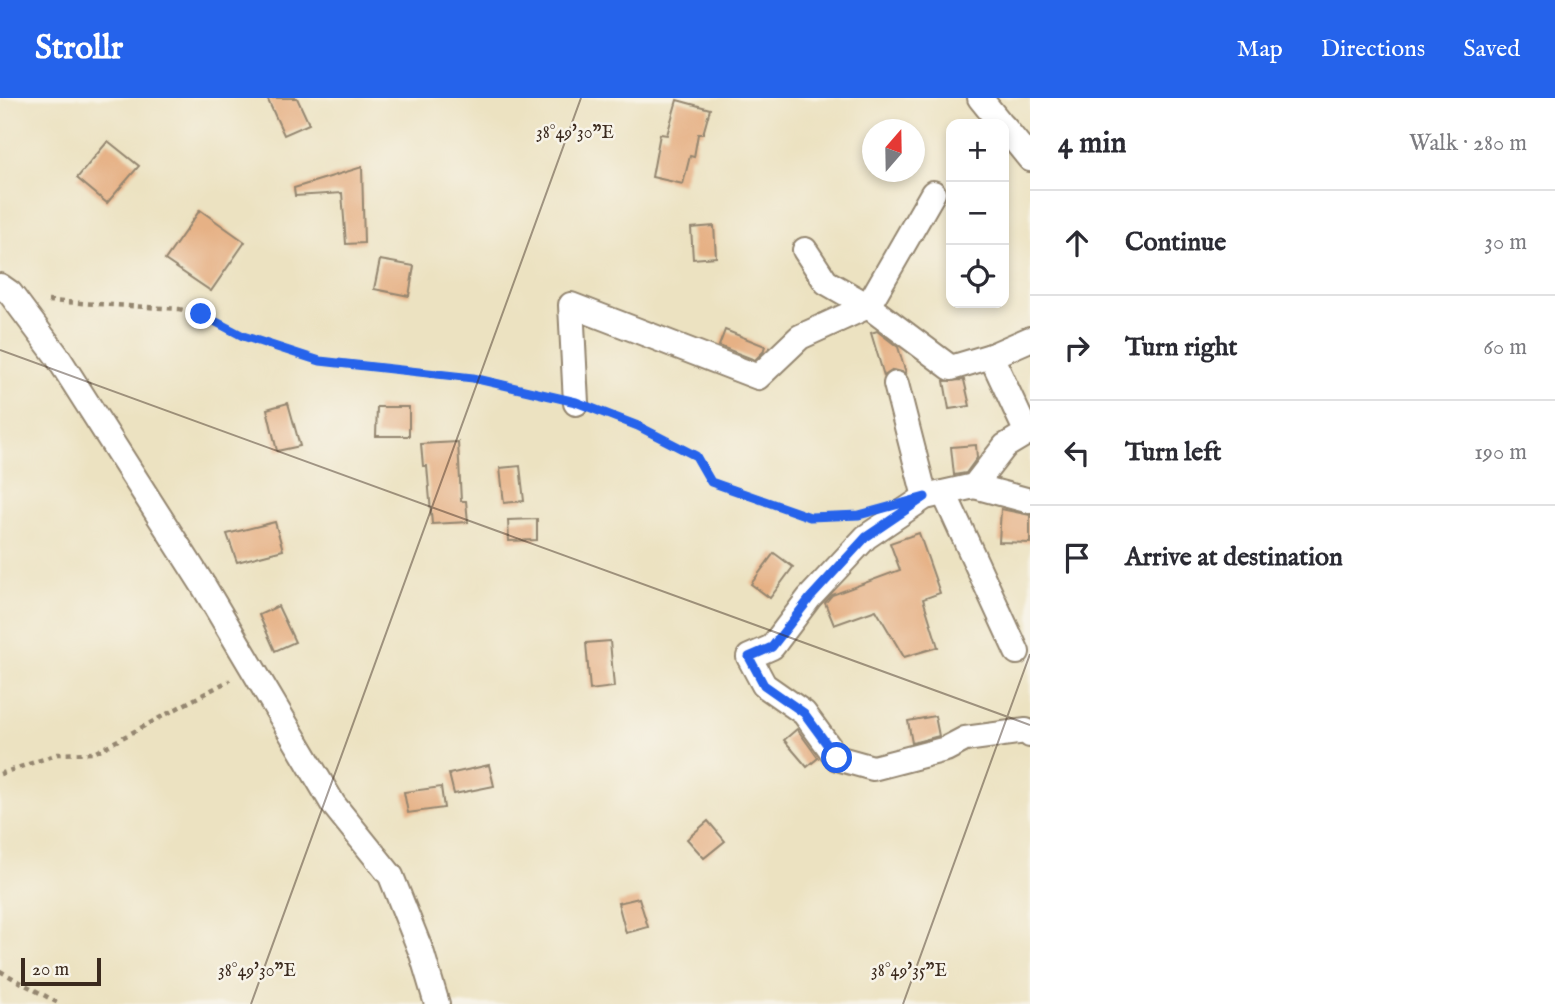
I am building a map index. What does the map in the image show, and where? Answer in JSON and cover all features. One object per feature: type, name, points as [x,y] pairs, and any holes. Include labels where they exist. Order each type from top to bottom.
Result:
[{"type":"street","points":[[980,98],[997,119]]},
{"type":"street","points":[[1009,133],[1030,159]]},
{"type":"street","points":[[576,402],[571,305],[758,377],[800,337],[868,306],[933,193]]},
{"type":"street","points":[[805,250],[826,282],[868,306],[951,368],[991,356],[1030,339]]},
{"type":"street","points":[[5,290],[57,356],[203,585],[333,804],[391,876],[422,954],[437,1004]]},
{"type":"street","points":[[974,486],[1005,446],[1029,432],[991,356]]},
{"type":"street","points":[[896,384],[934,495],[1017,652]]},
{"type":"street","points":[[1030,501],[974,486],[934,495],[866,537],[810,598],[772,647],[749,657],[764,685],[804,713],[837,758],[873,768],[946,749],[965,738],[1026,731],[1030,735]]},
{"type":"path","points":[[5,290],[58,302],[179,309],[201,314],[243,336],[320,361],[473,378],[576,402],[638,426],[696,456],[711,482],[810,517],[859,515]]},
{"type":"path","points":[[0,774],[58,754],[94,752],[251,668]]},
{"type":"path","points":[[0,971],[60,1004]]},
{"type":"building","points":[[267,98],[297,98],[309,124],[284,135]]},
{"type":"building","points":[[677,100],[710,109],[703,134],[698,134],[694,157],[690,156],[683,184],[652,177],[660,134],[667,135]]},
{"type":"building","points":[[108,141],[139,166],[107,203],[77,178]]},
{"type":"building","points":[[362,167],[364,243],[346,244],[342,193],[295,196],[294,188]]},
{"type":"building","points":[[200,210],[245,242],[211,291],[165,260]]},
{"type":"building","points":[[714,226],[716,257],[693,259],[691,228]]},
{"type":"building","points":[[380,260],[414,266],[409,296],[374,289]]},
{"type":"building","points":[[725,330],[765,346],[763,352],[755,360],[719,346]]},
{"type":"building","points":[[877,331],[898,347],[906,373],[893,370],[884,376],[871,333]]},
{"type":"building","points":[[964,380],[970,406],[949,409],[944,381]]},
{"type":"building","points":[[288,403],[300,446],[277,451],[267,409]]},
{"type":"building","points":[[377,407],[409,407],[409,436],[376,436]]},
{"type":"building","points":[[458,442],[461,501],[466,501],[468,522],[432,524],[427,466],[423,466],[421,444]]},
{"type":"building","points":[[976,445],[977,458],[966,473],[954,475],[951,447]]},
{"type":"building","points":[[520,466],[524,501],[504,503],[500,468]]},
{"type":"building","points":[[1001,509],[1030,515],[1030,543],[999,542]]},
{"type":"building","points":[[537,519],[537,540],[509,541],[508,520]]},
{"type":"building","points":[[275,522],[283,550],[237,562],[227,534]]},
{"type":"building","points":[[919,533],[940,593],[923,599],[938,647],[904,657],[876,610],[834,625],[825,603],[832,595],[900,570],[890,543]]},
{"type":"building","points":[[774,553],[793,567],[770,598],[751,584]]},
{"type":"building","points":[[278,606],[295,642],[275,651],[259,615]]},
{"type":"building","points":[[610,641],[614,687],[590,690],[586,643]]},
{"type":"building","points":[[935,716],[939,736],[912,743],[908,721]]},
{"type":"building","points":[[797,729],[818,758],[807,767],[784,740]]},
{"type":"building","points":[[489,765],[494,786],[454,794],[449,774]]},
{"type":"building","points":[[441,787],[444,808],[408,813],[404,792]]},
{"type":"building","points":[[708,821],[725,841],[704,858],[687,839]]},
{"type":"building","points":[[639,898],[648,927],[626,933],[618,903]]},
{"type":"route","points":[[201,314],[243,336],[320,361],[473,378],[576,402],[638,426],[696,456],[711,482],[810,517],[859,515],[925,497],[866,537],[810,598],[772,647],[749,657],[764,685],[804,713],[837,758]]}]
